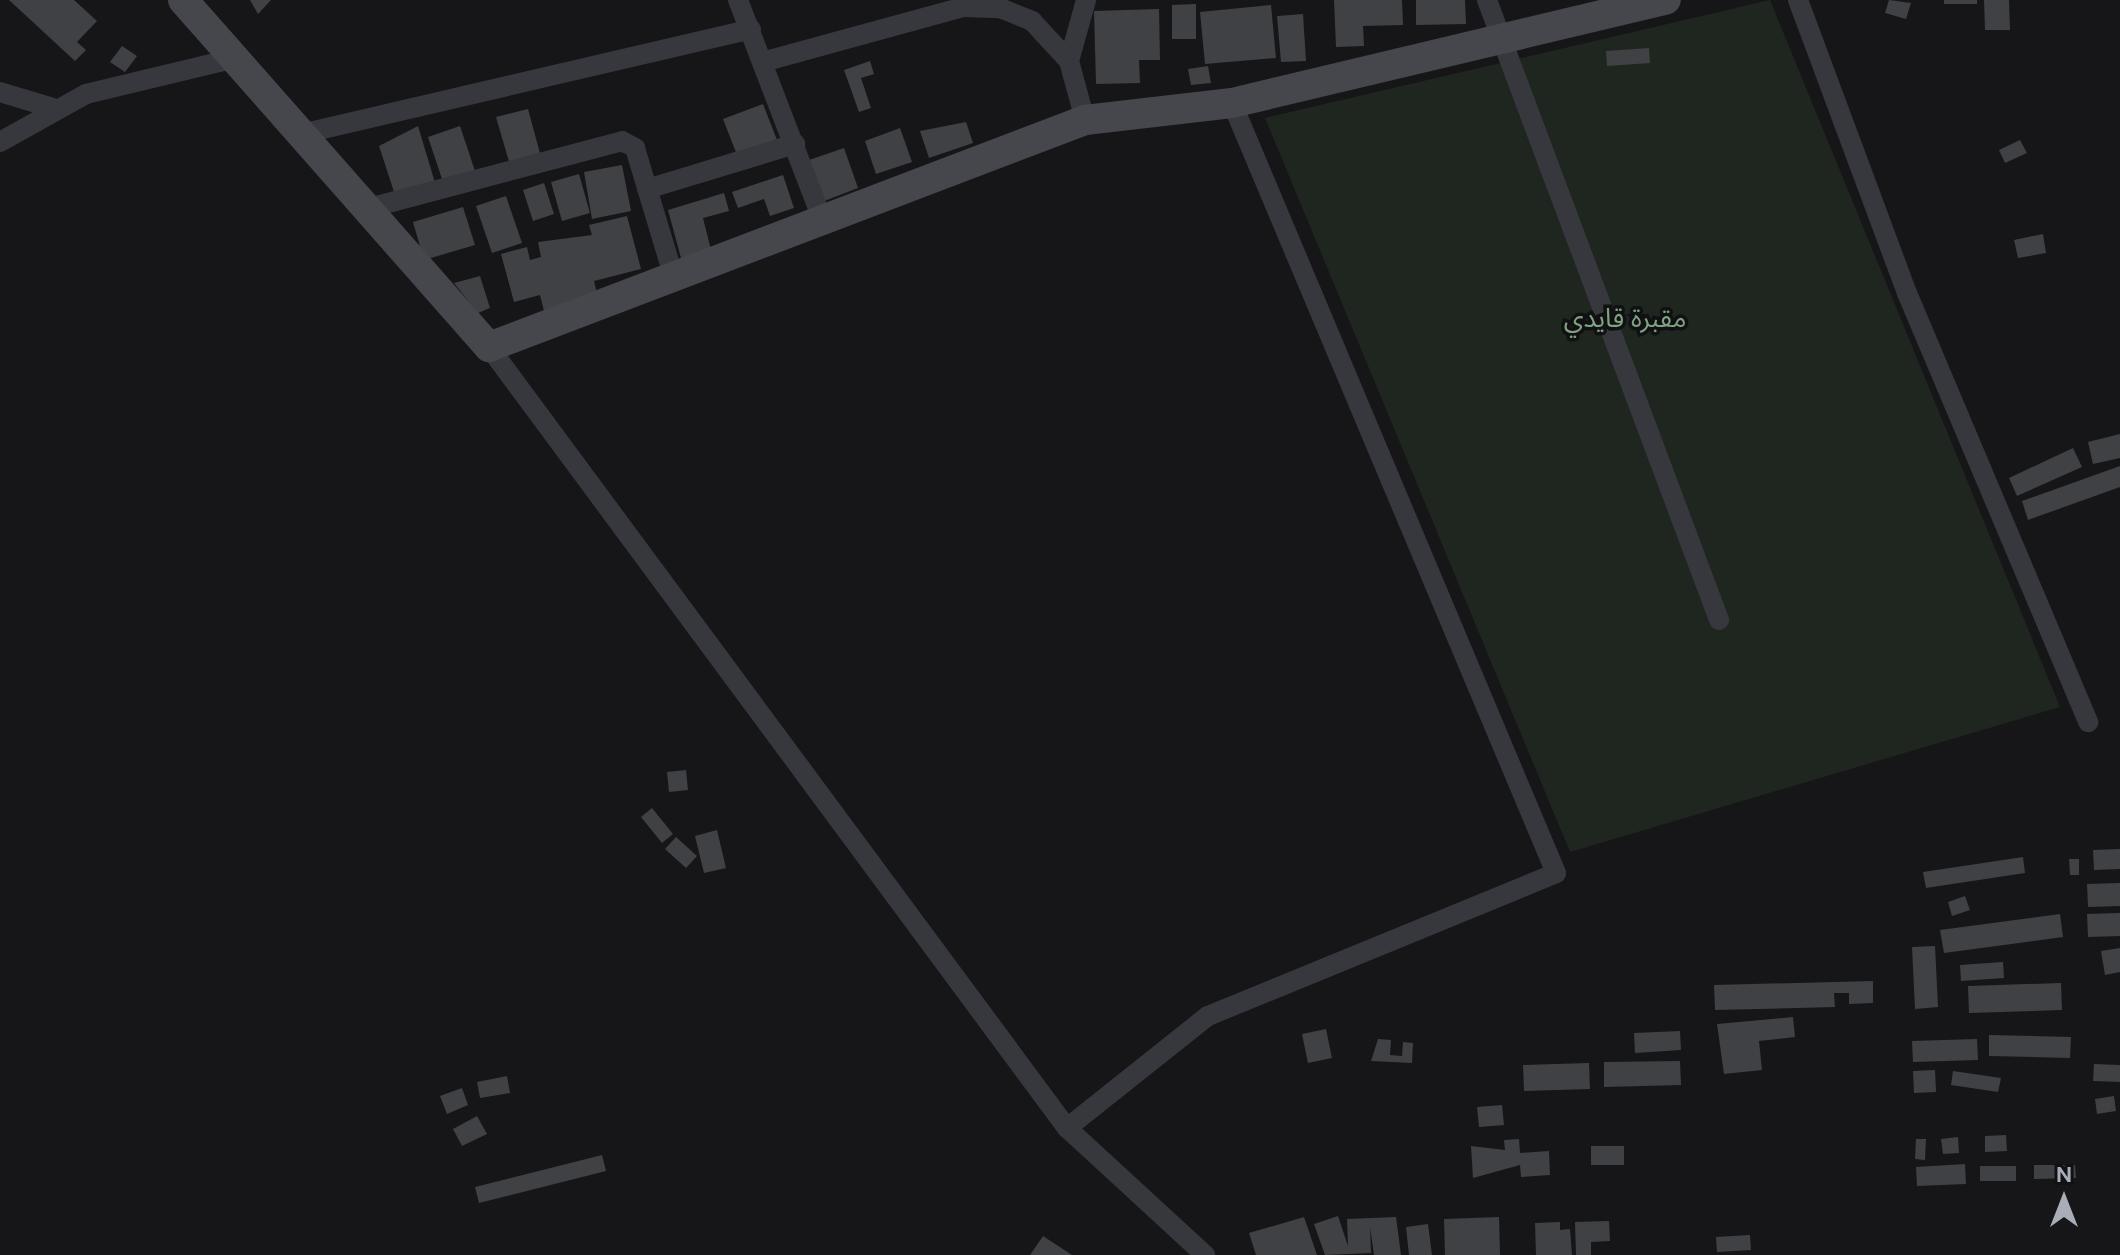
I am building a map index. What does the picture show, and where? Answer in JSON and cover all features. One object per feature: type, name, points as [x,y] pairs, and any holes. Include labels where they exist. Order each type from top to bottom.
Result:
[{"type":"street","points":[[183,0],[489,347],[1067,1128],[1205,1255]]},
{"type":"street","points":[[738,0],[766,61],[823,221]]},
{"type":"street","points":[[1069,61],[1086,0]]},
{"type":"street","points":[[1487,0],[1499,43],[1719,620]]},
{"type":"street","points":[[489,347],[1085,120],[1232,103],[1499,43],[1620,4],[1666,0]]},
{"type":"street","points":[[1798,0],[1907,293],[2088,722]]},
{"type":"street","points":[[766,61],[963,7],[1000,8],[1032,21],[1069,61],[1085,120]]},
{"type":"street","points":[[301,134],[751,29]]},
{"type":"street","points":[[0,142],[53,108],[236,58]]},
{"type":"street","points":[[0,92],[53,108]]},
{"type":"street","points":[[1067,1128],[1208,1016],[1556,873],[1232,103]]},
{"type":"street","points":[[369,208],[622,141],[635,148],[674,278]]},
{"type":"street","points":[[647,189],[795,144]]},
{"type":"green space","name":"مقبرة قايدي","points":[[1770,0],[2060,707],[1570,852],[1265,118]]},
{"type":"building","points":[[9,0],[74,0],[97,21],[77,42],[86,50],[75,61]]},
{"type":"building","points":[[250,0],[271,0],[258,14]]},
{"type":"building","points":[[1334,0],[1402,0],[1403,25],[1363,26],[1364,46],[1336,47]]},
{"type":"building","points":[[1416,0],[1465,0],[1466,24],[1416,25]]},
{"type":"building","points":[[1889,0],[1911,3],[1906,19],[1885,13]]},
{"type":"building","points":[[1944,0],[1977,0],[1977,4],[1944,4]]},
{"type":"building","points":[[1984,0],[2009,0],[2010,30],[1985,30]]},
{"type":"building","points":[[1196,4],[1196,39],[1172,39],[1172,5]]},
{"type":"building","points":[[1271,5],[1276,58],[1205,64],[1200,12]]},
{"type":"building","points":[[1159,9],[1160,60],[1139,60],[1140,83],[1096,84],[1094,11]]},
{"type":"building","points":[[1303,14],[1306,61],[1281,62],[1277,16]]},
{"type":"building","points":[[122,46],[137,56],[125,72],[110,62]]},
{"type":"building","points":[[1649,48],[1650,63],[1607,66],[1606,51]]},
{"type":"building","points":[[870,61],[874,74],[861,78],[871,108],[859,112],[844,70]]},
{"type":"building","points":[[1208,66],[1211,83],[1191,85],[1188,69]]},
{"type":"building","points":[[763,104],[779,145],[739,160],[723,119]]},
{"type":"building","points":[[528,109],[541,157],[510,165],[496,117]]},
{"type":"building","points":[[966,122],[973,143],[929,158],[920,131]]},
{"type":"building","points":[[418,126],[436,186],[396,198],[379,146]]},
{"type":"building","points":[[460,126],[476,174],[444,185],[428,137]]},
{"type":"building","points":[[900,128],[912,162],[876,174],[865,141]]},
{"type":"building","points":[[2020,140],[2027,153],[2005,163],[1999,150]]},
{"type":"building","points":[[844,148],[858,188],[824,201],[809,160]]},
{"type":"building","points":[[622,165],[631,211],[592,219],[584,172]]},
{"type":"building","points":[[579,174],[590,213],[562,221],[551,182]]},
{"type":"building","points":[[783,175],[794,208],[770,216],[764,199],[738,208],[732,192]]},
{"type":"building","points":[[544,183],[554,214],[533,221],[523,190]]},
{"type":"building","points":[[724,193],[729,211],[703,218],[711,250],[681,258],[668,210]]},
{"type":"building","points":[[506,196],[522,243],[492,253],[476,206]]},
{"type":"building","points":[[463,207],[475,245],[424,260],[413,222]]},
{"type":"building","points":[[627,216],[641,269],[594,281],[599,302],[545,315],[540,295],[514,302],[501,254],[527,247],[530,260],[541,257],[538,242],[592,235],[589,225]]},
{"type":"building","points":[[2043,234],[2046,253],[2018,258],[2014,240]]},
{"type":"building","points":[[480,276],[490,308],[478,313],[454,283]]},
{"type":"building","points":[[2120,434],[2120,458],[2093,464],[2088,442]]},
{"type":"building","points":[[2073,448],[2082,467],[2017,496],[2009,478]]},
{"type":"building","points":[[2120,466],[2120,487],[2028,520],[2022,501]]},
{"type":"building","points":[[686,770],[688,790],[669,792],[667,772]]},
{"type":"building","points":[[652,808],[673,834],[662,843],[641,817]]},
{"type":"building","points":[[717,830],[726,868],[704,873],[695,836]]},
{"type":"building","points":[[676,837],[697,856],[686,868],[665,849]]},
{"type":"building","points":[[2120,849],[2120,869],[2094,870],[2093,850]]},
{"type":"building","points":[[2023,857],[2025,873],[1926,888],[1923,872]]},
{"type":"building","points":[[2069,859],[2079,859],[2079,875],[2070,875]]},
{"type":"building","points":[[2120,883],[2120,906],[2088,907],[2087,884]]},
{"type":"building","points":[[1965,896],[1970,910],[1952,916],[1948,902]]},
{"type":"building","points":[[2120,913],[2120,936],[2088,937],[2087,914]]},
{"type":"building","points":[[2060,914],[2063,937],[1944,953],[1940,930]]},
{"type":"building","points":[[1935,946],[1938,1007],[1915,1009],[1912,947]]},
{"type":"building","points":[[2120,948],[2120,972],[2105,975],[2101,951]]},
{"type":"building","points":[[2003,962],[2004,978],[1961,981],[1960,965]]},
{"type":"building","points":[[1873,981],[1873,1003],[1849,1004],[1849,993],[1834,993],[1835,1007],[1715,1010],[1714,985]]},
{"type":"building","points":[[2061,983],[2062,1010],[1969,1013],[1968,986]]},
{"type":"building","points":[[1793,1017],[1795,1037],[1759,1041],[1762,1070],[1724,1074],[1717,1024]]},
{"type":"building","points":[[1326,1029],[1332,1058],[1308,1063],[1302,1034]]},
{"type":"building","points":[[1680,1031],[1681,1050],[1635,1053],[1634,1033]]},
{"type":"building","points":[[1989,1035],[2071,1037],[2070,1058],[1989,1056]]},
{"type":"building","points":[[1378,1039],[1391,1040],[1390,1055],[1402,1056],[1403,1042],[1413,1043],[1412,1063],[1371,1061]]},
{"type":"building","points":[[1977,1039],[1978,1060],[1913,1062],[1912,1041]]},
{"type":"building","points":[[1680,1061],[1681,1085],[1604,1087],[1604,1062]]},
{"type":"building","points":[[1589,1063],[1590,1089],[1524,1091],[1523,1065]]},
{"type":"building","points":[[2094,1064],[2120,1065],[2120,1082],[2093,1081]]},
{"type":"building","points":[[1935,1070],[1936,1092],[1914,1093],[1913,1071]]},
{"type":"building","points":[[1953,1071],[2001,1078],[1998,1092],[1951,1085]]},
{"type":"building","points":[[507,1076],[510,1093],[480,1098],[477,1082]]},
{"type":"building","points":[[462,1088],[468,1105],[447,1114],[440,1096]]},
{"type":"building","points":[[2114,1096],[2116,1111],[2097,1114],[2095,1099]]},
{"type":"building","points":[[1502,1105],[1504,1125],[1479,1127],[1477,1107]]},
{"type":"building","points":[[477,1116],[487,1134],[462,1146],[453,1129]]},
{"type":"building","points":[[2006,1135],[2007,1151],[1985,1152],[1985,1136]]},
{"type":"building","points":[[1958,1137],[1959,1153],[1943,1154],[1941,1139]]},
{"type":"building","points":[[1519,1139],[1520,1153],[1549,1151],[1550,1175],[1521,1177],[1520,1165],[1473,1178],[1471,1146],[1505,1150],[1504,1140]]},
{"type":"building","points":[[1916,1139],[1926,1139],[1925,1160],[1915,1159]]},
{"type":"building","points":[[1591,1146],[1624,1146],[1624,1165],[1591,1165]]},
{"type":"building","points":[[602,1155],[606,1171],[479,1203],[475,1187]]},
{"type":"building","points":[[1965,1164],[1966,1184],[1917,1186],[1916,1167]]},
{"type":"building","points":[[2034,1165],[2075,1165],[2076,1178],[2034,1179]]},
{"type":"building","points":[[1980,1166],[2016,1166],[2016,1181],[1980,1181]]},
{"type":"building","points":[[1338,1216],[1348,1246],[1347,1219],[1396,1217],[1401,1255],[1374,1255],[1370,1227],[1371,1253],[1325,1255],[1314,1224]]},
{"type":"building","points":[[1304,1217],[1317,1255],[1256,1255],[1249,1233]]},
{"type":"building","points":[[1499,1217],[1500,1255],[1445,1255],[1444,1219]]},
{"type":"building","points":[[1609,1221],[1610,1241],[1591,1242],[1591,1255],[1576,1255],[1575,1222]]},
{"type":"building","points":[[1560,1222],[1560,1230],[1570,1229],[1572,1255],[1536,1255],[1535,1223]]},
{"type":"building","points":[[1428,1224],[1432,1255],[1409,1255],[1406,1227]]},
{"type":"building","points":[[1750,1235],[1751,1250],[1717,1252],[1716,1237]]},
{"type":"building","points":[[1043,1236],[1072,1255],[1030,1255]]}]
